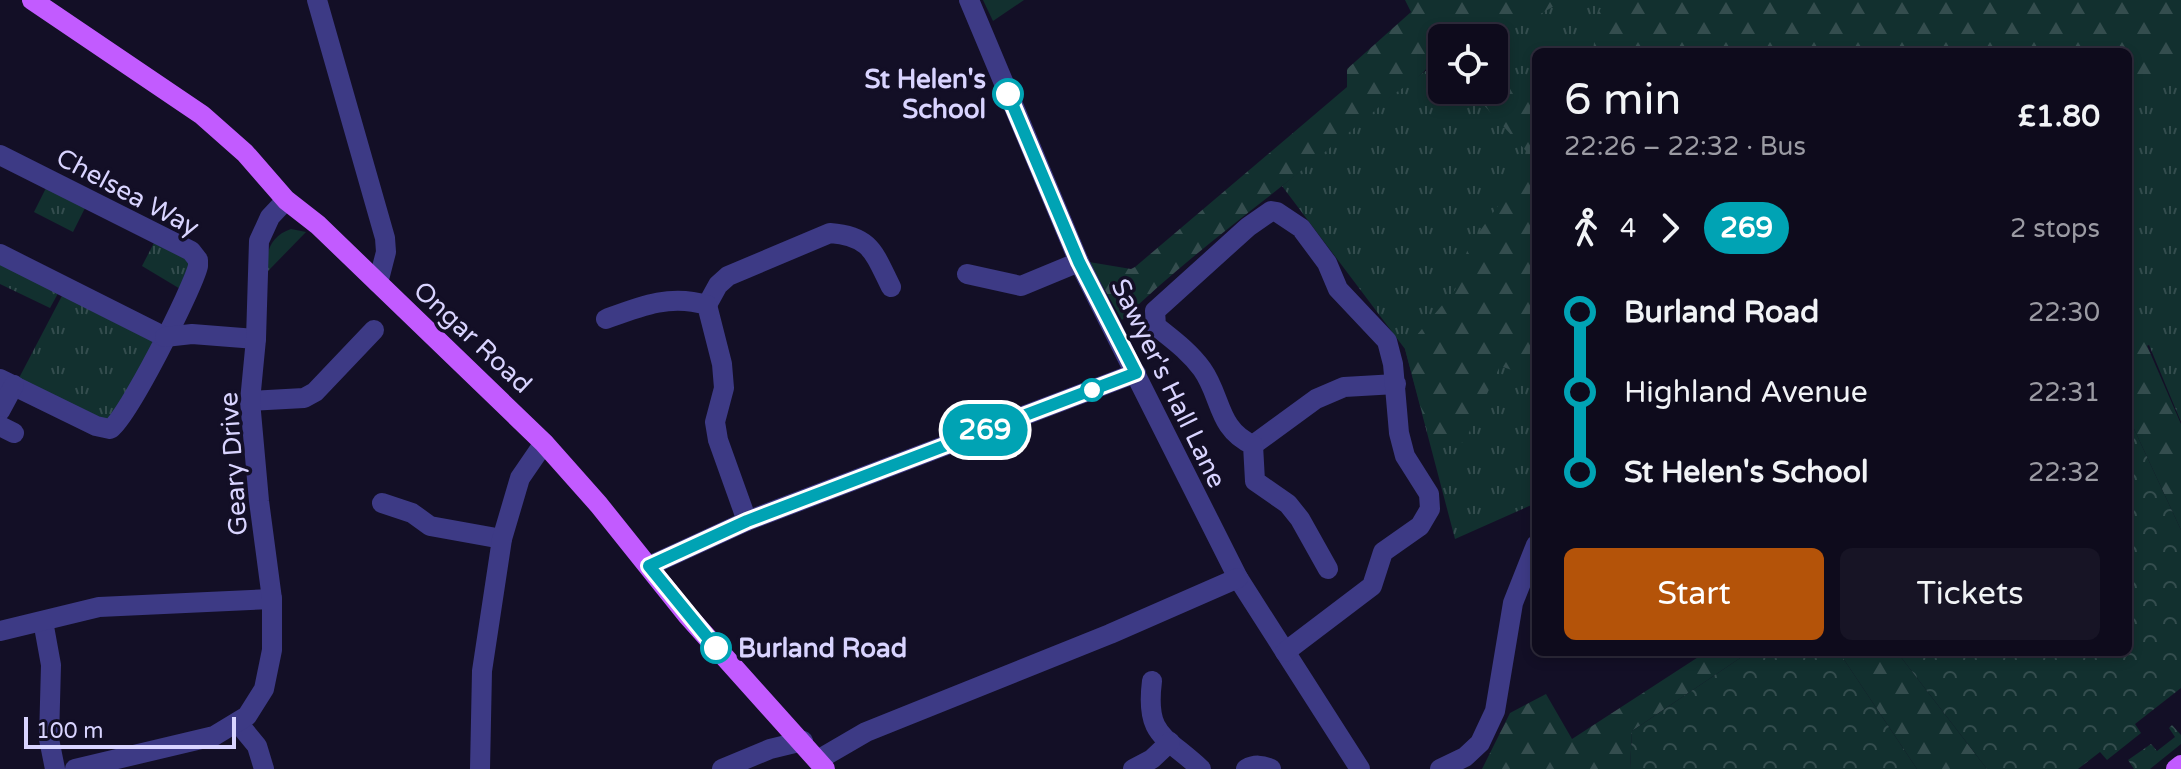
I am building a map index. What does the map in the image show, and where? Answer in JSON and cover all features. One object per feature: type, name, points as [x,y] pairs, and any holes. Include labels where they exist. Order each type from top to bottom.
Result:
[{"type":"main road","name":"Ongar Road","points":[[32,0],[202,115],[245,153],[286,200],[318,225],[544,443],[713,645],[822,764]]},
{"type":"main road","points":[[2176,769],[2181,765]]},
{"type":"street","points":[[317,0],[385,238],[383,270],[378,283]]},
{"type":"street","name":"Sawyer's Hall Lane","points":[[969,0],[1079,262],[1238,578],[1360,769]]},
{"type":"street","name":"Chelsea Way","points":[[0,155],[194,254],[198,260],[196,273],[165,337]]},
{"type":"street","name":"Geary Drive","points":[[238,723],[257,703],[270,672],[272,599],[250,401],[256,339],[259,241],[270,217],[286,200]]},
{"type":"street","points":[[1253,445],[1238,438],[1226,423],[1204,371],[1187,350],[1156,326],[1155,311],[1248,227],[1271,211],[1301,228],[1327,263],[1338,289],[1387,341],[1396,384],[1399,433],[1405,456],[1429,494],[1430,509],[1426,519],[1383,552],[1372,586],[1285,652]]},
{"type":"street","points":[[747,521],[718,440],[715,422],[724,388],[722,364],[707,305],[718,285],[728,276],[830,233],[847,234],[867,243],[891,287]]},
{"type":"street","points":[[0,254],[165,337],[192,334],[256,339]]},
{"type":"street","points":[[967,274],[1021,286],[1079,262]]},
{"type":"street","points":[[606,319],[646,304],[674,299],[707,305]]},
{"type":"street","points":[[250,401],[304,398],[315,392],[374,330]]},
{"type":"street","points":[[0,411],[7,382],[96,426],[110,429],[123,417],[165,337]]},
{"type":"street","points":[[649,566],[747,521],[1136,373]]},
{"type":"street","points":[[1253,445],[1316,399],[1344,387],[1396,384]]},
{"type":"street","points":[[480,769],[482,671],[502,539],[520,478],[544,443]]},
{"type":"street","points":[[1253,445],[1255,481],[1288,504],[1328,569]]},
{"type":"street","points":[[382,503],[412,513],[430,526],[502,539]]},
{"type":"street","points":[[1440,769],[1465,757],[1480,743],[1495,711],[1513,603],[1532,555]]},
{"type":"street","points":[[822,764],[866,732],[1110,634],[1238,578]]},
{"type":"street","points":[[0,631],[66,613],[120,605],[272,599]]},
{"type":"street","points":[[43,621],[51,665],[49,739],[55,769]]},
{"type":"street","points":[[1152,681],[1150,713],[1155,728],[1201,769]]},
{"type":"street","points":[[75,769],[122,763],[203,740],[238,723],[257,746],[264,769]]},
{"type":"street","points":[[722,769],[770,749],[803,741]]},
{"type":"street","points":[[1133,769],[1152,759],[1170,742]]},
{"type":"street","points":[[1246,769],[1261,765],[1271,769]]},
{"type":"green space","points":[[983,0],[1024,0],[993,21]]},
{"type":"green space","points":[[1405,0],[1565,0],[1508,31],[1508,24],[1428,24],[1428,66],[1421,75],[1186,263],[1122,320],[1089,262],[1131,269],[1135,267],[1347,87],[1347,69],[1411,12]]},
{"type":"green space","points":[[1452,0],[2181,0],[2181,422],[2149,345],[2132,352],[2132,48],[1532,48],[1532,505],[1455,539],[1405,349],[1282,186],[1397,91],[1428,69],[1428,104],[1508,104],[1508,24],[1446,24]]},
{"type":"green space","points":[[1606,0],[2181,0],[2181,75],[2132,87],[2132,48],[1593,48],[1597,15]]},
{"type":"green space","points":[[1508,79],[1521,89],[1532,90],[1532,377],[1500,366],[1464,443],[1428,434],[1405,349],[1455,290],[1468,248],[1527,170],[1526,151],[1483,104],[1508,104]]},
{"type":"green space","points":[[46,188],[85,208],[73,232],[34,212]]},
{"type":"green space","points":[[291,229],[306,232],[268,271],[267,257],[271,245],[279,235]]},
{"type":"green space","points":[[156,239],[192,260],[182,290],[142,266]]},
{"type":"green space","points":[[0,263],[62,286],[50,308],[0,284]]},
{"type":"green space","points":[[65,290],[152,340],[118,413],[105,422],[19,378]]},
{"type":"green space","points":[[2132,295],[2142,334],[2181,424],[2181,530],[2132,425]]},
{"type":"green space","points":[[2132,425],[2181,530],[2181,688],[2135,724],[2141,733],[2107,760],[2100,752],[2078,769],[1987,769],[1900,656],[2132,656]]},
{"type":"green space","points":[[1700,656],[1743,656],[1632,731],[1630,769],[1482,769],[1510,713],[1546,694],[1572,739]]},
{"type":"green space","points":[[1743,656],[1842,656],[1917,769],[1630,769],[1632,731]]},
{"type":"green space","points":[[1842,656],[1900,656],[1987,769],[1917,769]]},
{"type":"green space","points":[[2172,725],[2181,735],[2181,744],[2150,769],[2134,769],[2128,760],[2151,744],[2157,751],[2175,737],[2169,728]]},
{"type":"bus line","name":"269","points":[[716,648],[649,566],[747,521],[1136,373],[1079,262],[1008,94]]},
{"type":"place","name":"St Helen's School","points":[[1008,94]]},
{"type":"place","name":"Burland Road","points":[[716,648]]}]
